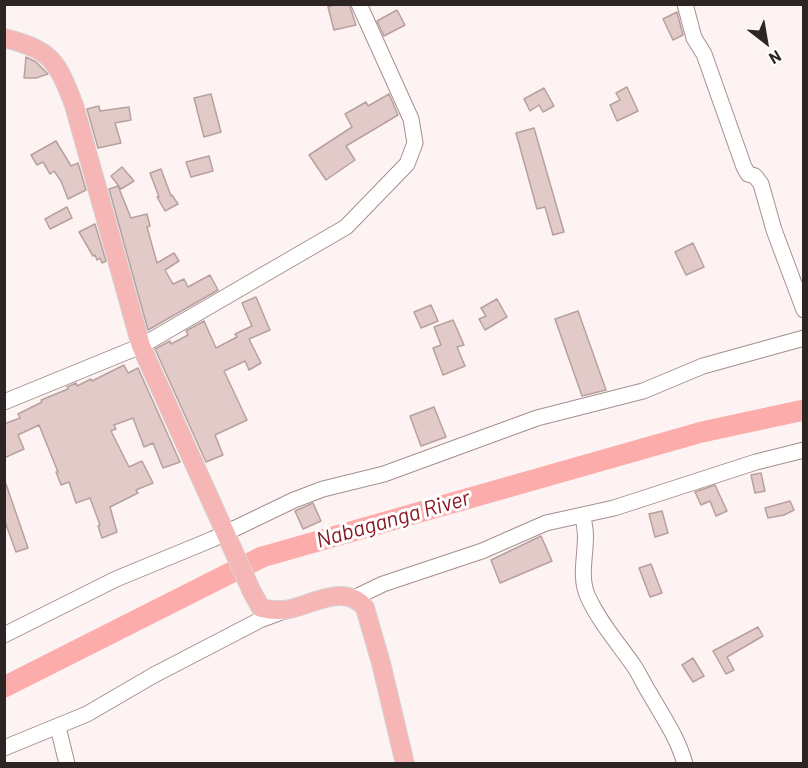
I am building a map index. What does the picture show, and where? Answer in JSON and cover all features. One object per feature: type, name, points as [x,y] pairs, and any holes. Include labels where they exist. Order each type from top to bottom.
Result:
[{"type":"main road","points":[[4,38],[46,53],[61,71],[74,105],[141,346],[252,592],[261,608],[287,610],[344,595],[354,598],[365,608],[381,663],[405,764]]},
{"type":"street","points":[[4,402],[141,346],[346,226],[407,164],[415,143],[411,119],[359,4]]},
{"type":"street","points":[[685,4],[694,38],[704,54],[744,167],[748,174],[755,176],[761,184],[774,230],[804,309]]},
{"type":"street","points":[[4,635],[116,579],[229,539],[294,500],[323,489],[384,474],[537,418],[643,391],[704,366],[804,338]]},
{"type":"street","points":[[354,598],[383,584],[482,551],[546,523],[582,516],[756,462],[804,450]]},
{"type":"street","points":[[582,516],[586,528],[583,560],[587,596],[617,645],[635,667],[664,716],[681,749],[685,764]]},
{"type":"street","points":[[4,748],[87,714],[154,675],[260,620],[287,610]]},
{"type":"street","points":[[58,727],[67,764]]},
{"type":"building","points":[[349,4],[356,25],[334,30],[328,7]]},
{"type":"building","points":[[397,10],[405,25],[384,36],[377,21]]},
{"type":"building","points":[[677,12],[683,35],[673,40],[663,19]]},
{"type":"building","points":[[26,57],[36,62],[48,74],[36,78],[24,78]]},
{"type":"building","points":[[627,87],[638,111],[617,121],[610,105],[620,100],[616,93]]},
{"type":"building","points":[[544,88],[554,106],[543,112],[539,105],[530,111],[524,99]]},
{"type":"building","points":[[211,94],[221,132],[204,137],[194,98]]},
{"type":"building","points":[[389,94],[398,115],[346,146],[355,160],[326,180],[309,155],[352,127],[345,114],[366,102],[368,106]]},
{"type":"building","points":[[99,106],[100,111],[129,107],[131,120],[115,123],[121,143],[98,148],[87,109]]},
{"type":"building","points":[[534,128],[564,232],[553,235],[545,207],[537,209],[516,133]]},
{"type":"building","points":[[56,141],[71,166],[78,163],[86,190],[68,199],[54,171],[50,174],[43,162],[37,165],[31,155]]},
{"type":"building","points":[[209,156],[213,171],[191,177],[186,162]]},
{"type":"building","points":[[122,167],[134,181],[121,189],[111,176]]},
{"type":"building","points":[[161,169],[171,196],[178,204],[165,211],[157,197],[159,197],[150,173]]},
{"type":"building","points":[[118,186],[131,218],[147,214],[150,226],[147,227],[157,263],[174,253],[179,261],[165,270],[173,284],[184,279],[188,287],[210,275],[218,290],[148,330],[109,189]]},
{"type":"building","points":[[67,207],[72,218],[50,229],[45,219]]},
{"type":"building","points":[[95,224],[106,261],[102,263],[100,258],[97,260],[95,255],[93,256],[79,232]]},
{"type":"building","points":[[693,243],[704,267],[686,275],[675,252]]},
{"type":"building","points":[[256,297],[270,330],[249,339],[261,363],[249,370],[245,361],[224,371],[247,420],[215,435],[223,455],[206,462],[155,349],[188,335],[186,331],[204,321],[216,348],[237,337],[235,334],[252,326],[242,303]]},
{"type":"building","points":[[497,299],[507,317],[485,330],[479,319],[486,316],[481,308]]},
{"type":"building","points":[[431,305],[438,321],[421,328],[414,312]]},
{"type":"building","points":[[578,311],[606,390],[582,396],[555,319]]},
{"type":"building","points":[[453,320],[464,345],[457,347],[465,366],[443,375],[433,348],[441,345],[434,327]]},
{"type":"building","points":[[124,365],[128,373],[138,368],[180,462],[163,468],[153,443],[144,447],[133,418],[114,425],[116,429],[111,431],[129,467],[142,461],[153,483],[136,490],[138,493],[110,507],[117,532],[102,538],[98,526],[100,525],[90,498],[76,503],[69,482],[61,485],[39,425],[18,435],[24,449],[4,458],[4,424],[20,418],[18,414],[42,402],[41,400],[68,389],[67,387],[76,383],[77,386],[91,379],[92,381]]},
{"type":"building","points":[[434,407],[446,437],[421,446],[410,416]]},
{"type":"building","points":[[761,473],[765,491],[755,493],[751,475]]},
{"type":"building","points":[[6,484],[28,548],[16,552],[4,519],[4,485]]},
{"type":"building","points":[[715,485],[727,511],[716,516],[710,501],[701,505],[695,492]]},
{"type":"building","points":[[790,501],[794,510],[784,515],[768,518],[765,508]]},
{"type":"building","points":[[313,503],[321,521],[303,529],[295,511]]},
{"type":"building","points":[[662,511],[668,533],[655,537],[649,514]]},
{"type":"building","points":[[541,536],[552,561],[500,583],[491,560]]},
{"type":"building","points":[[651,564],[662,593],[650,597],[639,568]]},
{"type":"building","points":[[758,627],[763,636],[727,657],[734,670],[726,674],[713,651]]},
{"type":"building","points":[[693,658],[704,676],[693,682],[682,665]]},
{"type":"waterway","name":"Nabaganga River","points":[[4,687],[262,557],[702,432],[804,410]]}]
